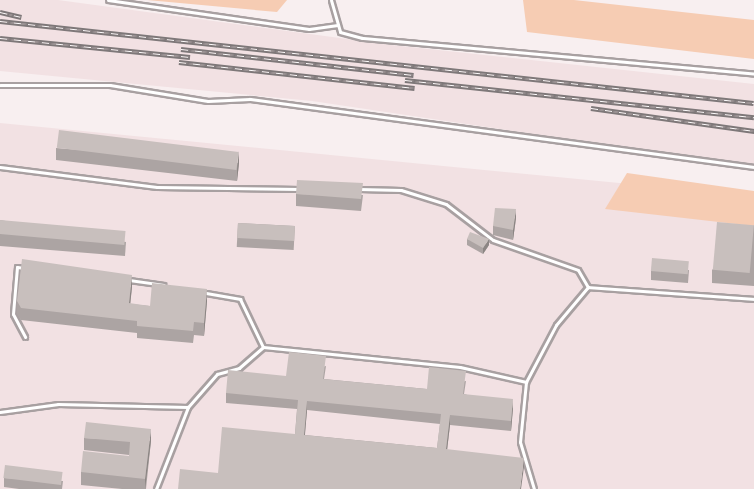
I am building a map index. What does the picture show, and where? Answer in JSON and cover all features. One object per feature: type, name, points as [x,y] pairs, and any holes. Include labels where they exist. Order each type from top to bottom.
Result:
[{"type":"lane","points":[[108,0],[309,29],[338,25]]},
{"type":"lane","points":[[331,0],[340,32],[363,38],[754,74]]},
{"type":"lane","points":[[0,85],[110,86],[208,101],[250,99],[754,167]]},
{"type":"lane","points":[[0,167],[157,187],[308,189]]},
{"type":"lane","points":[[354,189],[400,190],[446,204],[493,240],[578,270],[588,287]]},
{"type":"lane","points":[[25,337],[13,314],[17,267],[29,269]]},
{"type":"lane","points":[[122,279],[167,285]]},
{"type":"lane","points":[[588,287],[754,299]]},
{"type":"lane","points":[[534,489],[520,442],[526,382],[555,325],[588,287]]},
{"type":"lane","points":[[198,291],[240,299],[263,347]]},
{"type":"lane","points":[[156,489],[188,407],[217,374],[239,368],[263,347],[460,367],[526,382]]},
{"type":"lane","points":[[0,412],[58,404],[188,407]]},
{"type":"shaded area","points":[[0,0],[58,0],[392,45],[754,84],[754,167],[312,101],[0,71]]},
{"type":"shaded area","points":[[147,0],[287,0],[277,12]]},
{"type":"shaded area","points":[[523,0],[574,0],[754,20],[754,59],[527,32]]},
{"type":"shaded area","points":[[0,123],[754,196],[754,489],[0,489]]},
{"type":"shaded area","points":[[627,173],[754,191],[754,226],[605,209]]},
{"type":"building","points":[[59,130],[239,152],[236,170],[57,148]]},
{"type":"building","points":[[297,180],[363,183],[361,199],[296,194]]},
{"type":"building","points":[[495,208],[516,209],[513,230],[493,226]]},
{"type":"building","points":[[0,220],[126,231],[124,245],[0,234]]},
{"type":"building","points":[[717,222],[754,225],[750,273],[713,270]]},
{"type":"building","points":[[238,223],[295,226],[294,241],[237,238]]},
{"type":"building","points":[[470,232],[489,239],[483,248],[467,239]]},
{"type":"building","points":[[652,258],[689,261],[688,274],[651,271]]},
{"type":"building","points":[[22,259],[132,275],[129,303],[150,306],[152,283],[207,289],[204,323],[194,322],[193,331],[137,326],[137,321],[21,308],[17,301]]},
{"type":"building","points":[[289,352],[326,356],[323,379],[427,389],[429,367],[466,371],[463,394],[513,399],[511,421],[450,415],[446,449],[524,458],[520,489],[178,489],[180,469],[218,473],[222,427],[295,434],[298,400],[226,393],[228,370],[286,376]],"holes":[[[307,401],[441,414],[437,448],[304,435]]]},
{"type":"building","points":[[86,422],[151,429],[145,479],[81,472],[83,451],[129,456],[130,442],[84,438]]},
{"type":"building","points":[[5,465],[63,472],[61,485],[3,478]]},
{"type":"railway","points":[[0,12],[21,17]]},
{"type":"railway","points":[[0,21],[754,103]]},
{"type":"railway","points":[[0,38],[190,57]]},
{"type":"railway","points":[[181,49],[414,75]]},
{"type":"railway","points":[[179,62],[415,88]]},
{"type":"railway","points":[[405,80],[754,117]]},
{"type":"railway","points":[[591,108],[754,131]]}]
